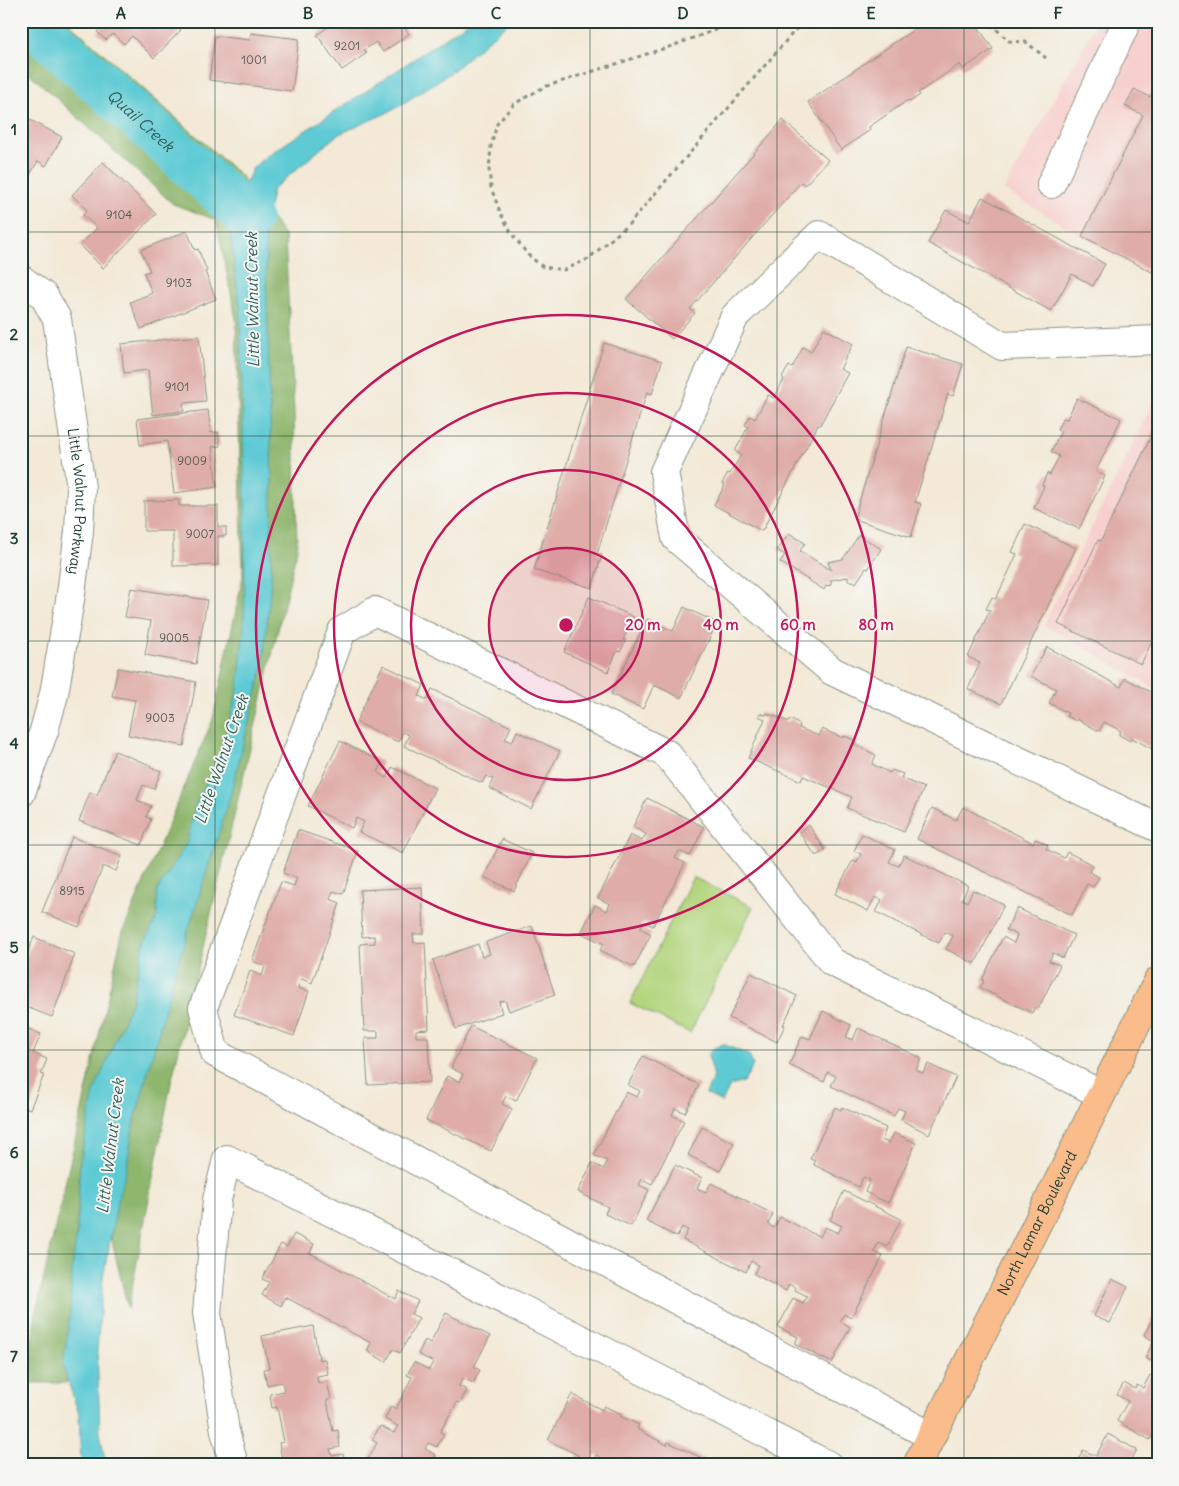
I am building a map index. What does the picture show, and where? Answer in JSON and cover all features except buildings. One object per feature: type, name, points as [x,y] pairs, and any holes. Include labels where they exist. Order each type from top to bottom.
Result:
[{"type":"main road","name":"North Lamar Boulevard","points":[[918,1465],[1158,981]]},
{"type":"street","points":[[1051,184],[1127,21]]},
{"type":"street","points":[[1158,340],[1002,346],[820,235],[735,316],[664,472],[676,538],[832,671],[1158,828]]},
{"type":"street","name":"Little Walnut Parkway","points":[[21,279],[44,296],[56,319],[81,488],[79,531],[71,594],[54,694],[44,731],[21,793]]},
{"type":"street","points":[[932,1436],[215,1053],[203,1008],[342,630],[375,611],[667,754],[832,962],[1101,1094]]},
{"type":"street","points":[[234,1465],[225,1431],[207,1313],[217,1200],[227,1159],[828,1465]]},
{"type":"path","points":[[739,21],[672,46],[544,87],[514,104],[497,124],[491,146],[489,170],[491,188],[501,214],[512,234],[528,256],[543,267],[564,270],[595,254],[629,224],[803,21]]},
{"type":"path","points":[[983,21],[996,28],[1009,41],[1026,42],[1046,58]]},
{"type":"shaded area","points":[[1097,21],[1158,21],[1158,281],[1004,190]]},
{"type":"shaded area","points":[[1158,392],[1158,690],[1044,625]]},
{"type":"green space","points":[[21,21],[67,21],[241,176],[285,237],[294,411],[297,549],[171,1083],[128,1309],[111,1236],[74,1334],[66,1383],[26,1383],[36,1312],[122,934],[213,719],[243,576],[236,318],[216,220],[173,204],[21,66]]},
{"type":"green space","points":[[693,877],[753,907],[690,1033],[630,1003]]},
{"type":"water","name":"Little Walnut Creek","points":[[470,21],[510,21],[450,73],[393,110],[337,135],[273,189],[265,225],[272,485],[271,580],[263,667],[229,800],[174,976],[133,1126],[127,1166],[118,1199],[103,1278],[97,1350],[100,1433],[106,1465],[81,1465],[79,1414],[63,1367],[77,1233],[80,1162],[94,1092],[131,1003],[144,943],[157,917],[157,891],[187,842],[195,806],[220,755],[238,689],[244,627],[245,517],[240,309],[230,231],[237,201],[253,168],[265,157]]},
{"type":"water","points":[[723,1044],[749,1055],[753,1065],[744,1082],[730,1086],[722,1102],[706,1094],[714,1076],[708,1055],[712,1049]]},
{"type":"waterway","name":"Quail Creek","points":[[31,21],[249,218]]}]
